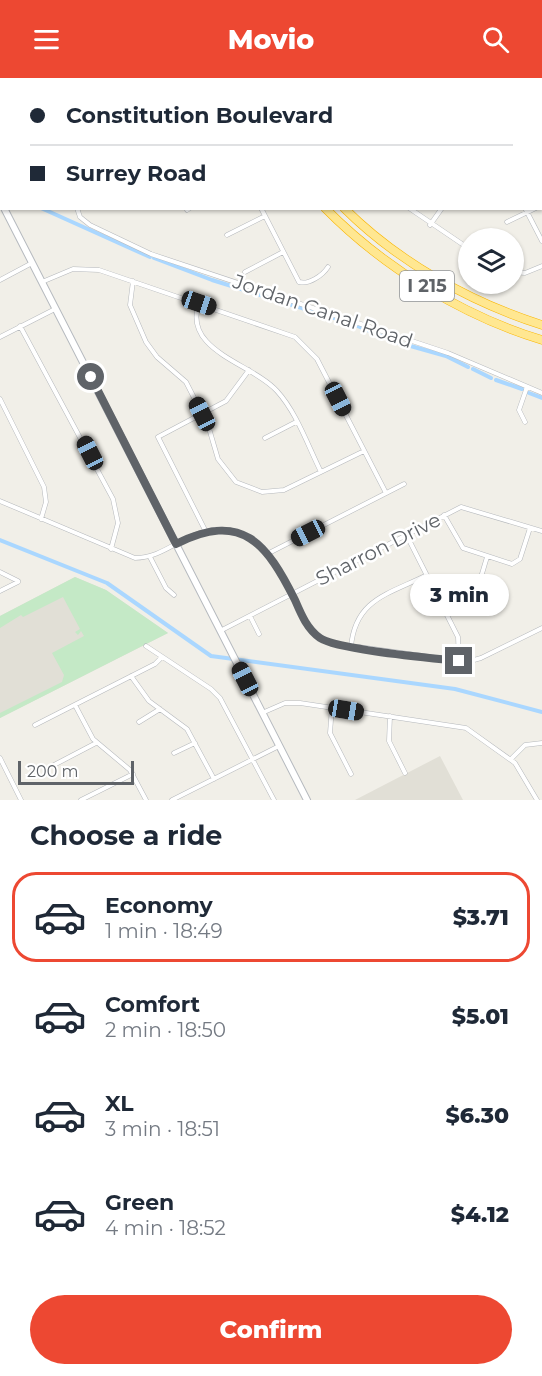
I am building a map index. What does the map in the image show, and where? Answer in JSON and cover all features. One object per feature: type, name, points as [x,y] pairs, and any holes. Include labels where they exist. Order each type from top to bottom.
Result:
[{"type":"highway","name":"I 215","points":[[327,210],[361,240],[425,285],[469,312],[542,340]]},
{"type":"highway","name":"I 215","points":[[346,210],[385,243],[427,272],[469,296],[542,325]]},
{"type":"main road","points":[[5,210],[307,800]]},
{"type":"street","name":"Jordan Canal Road","points":[[78,210],[80,217],[87,223],[151,254],[448,353],[542,393]]},
{"type":"street","points":[[262,210],[302,284],[322,274],[327,267]]},
{"type":"street","points":[[411,210],[430,225],[458,242]]},
{"type":"street","points":[[430,225],[441,210]]},
{"type":"street","points":[[507,222],[526,211],[542,241]]},
{"type":"street","points":[[227,235],[265,216]]},
{"type":"street","points":[[245,272],[283,252]]},
{"type":"street","points":[[0,280],[32,263]]},
{"type":"street","points":[[524,273],[542,266]]},
{"type":"street","points":[[42,282],[62,272],[84,268],[133,281],[199,303],[283,332],[302,342],[317,359],[386,493]]},
{"type":"street","points":[[133,281],[130,305],[146,342],[157,357],[183,378],[202,414],[223,467],[233,479],[248,488],[269,492],[284,490],[364,451]]},
{"type":"street","points":[[199,303],[195,321],[202,338],[277,390],[321,472]]},
{"type":"street","points":[[0,337],[56,308]]},
{"type":"street","points":[[20,326],[113,499],[118,519],[111,549]]},
{"type":"street","points":[[206,531],[158,436],[230,398],[249,370]]},
{"type":"street","points":[[525,422],[519,410],[527,387]]},
{"type":"street","points":[[0,399],[44,487],[46,502],[41,519]]},
{"type":"street","points":[[265,438],[296,422]]},
{"type":"street","points":[[269,553],[404,484]]},
{"type":"street","points":[[0,501],[130,557],[150,557],[206,531],[236,533],[251,539],[269,553],[306,622],[316,635],[331,643],[459,661],[481,658],[542,628]]},
{"type":"street","name":"Sharron Drive","points":[[220,631],[444,515],[465,507],[542,531]]},
{"type":"street","points":[[444,515],[460,545],[487,557],[517,563],[530,528]]},
{"type":"street","points":[[406,536],[458,637],[459,661]]},
{"type":"street","points":[[150,557],[166,588],[174,595]]},
{"type":"street","points":[[481,577],[487,557]]},
{"type":"street","points":[[0,572],[18,581],[0,591]]},
{"type":"street","points":[[351,646],[354,625],[366,607],[427,575]]},
{"type":"street","points":[[250,615],[259,634]]},
{"type":"street","points":[[146,646],[220,698],[273,800]]},
{"type":"street","points":[[35,726],[131,676],[162,657]]},
{"type":"street","points":[[131,676],[142,694],[183,725],[214,778]]},
{"type":"street","points":[[262,713],[289,702],[466,728],[511,759],[522,772],[537,800]]},
{"type":"street","points":[[75,705],[96,743],[133,774],[146,800]]},
{"type":"street","points":[[332,707],[330,733],[351,774]]},
{"type":"street","points":[[139,722],[160,709]]},
{"type":"street","points":[[390,716],[389,741],[405,773]]},
{"type":"street","points":[[54,765],[96,743]]},
{"type":"street","points":[[174,753],[195,743]]},
{"type":"street","points":[[511,759],[525,745],[542,743]]},
{"type":"street","points":[[172,800],[279,746]]},
{"type":"street","points":[[0,758],[21,800]]},
{"type":"street","points":[[81,800],[133,774]]},
{"type":"shaded area","points":[[75,577],[106,590],[168,633],[0,718],[0,616]]},
{"type":"shaded area","points":[[440,756],[463,800],[355,800]]},
{"type":"green space","points":[[75,577],[106,590],[168,633],[0,718],[0,713],[62,682],[64,675],[52,653],[84,636],[81,631],[78,635],[75,632],[80,629],[63,597],[23,617],[21,615],[0,628],[0,616]]},
{"type":"waterway","points":[[45,210],[150,257]]},
{"type":"waterway","points":[[154,258],[212,280],[350,323]]},
{"type":"waterway","points":[[355,325],[372,332]]},
{"type":"waterway","points":[[375,334],[386,338]]},
{"type":"waterway","points":[[389,340],[405,345]]},
{"type":"waterway","points":[[407,345],[446,356],[468,367]]},
{"type":"waterway","points":[[473,369],[491,378]]},
{"type":"waterway","points":[[496,380],[522,389]]},
{"type":"waterway","points":[[529,393],[542,398]]},
{"type":"waterway","points":[[0,540],[107,583],[211,656],[455,689],[542,712]]},
{"type":"route","points":[[91,377],[176,544],[206,531],[221,530],[244,536],[269,553],[308,627],[321,639],[331,643],[459,661]]}]
